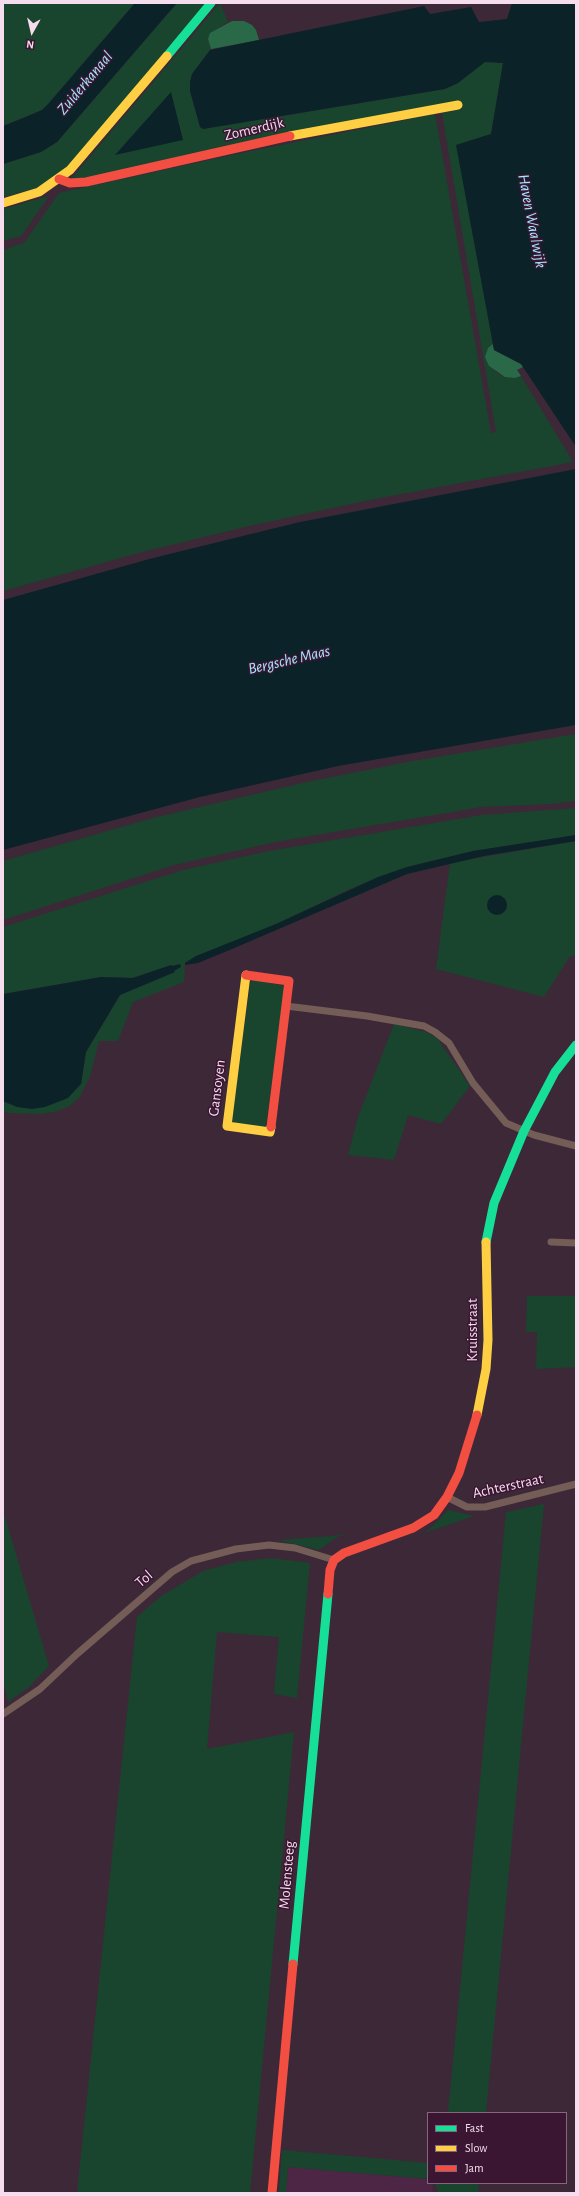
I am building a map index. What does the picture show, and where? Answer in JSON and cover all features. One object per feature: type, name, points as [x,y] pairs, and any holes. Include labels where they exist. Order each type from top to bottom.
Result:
[{"type":"street","points":[[3,203],[39,192],[59,179],[89,150],[211,3]]},
{"type":"street","name":"Zomerdijk","points":[[59,179],[70,183],[86,182],[293,135],[458,105]]},
{"type":"street","name":"Gansoyen","points":[[246,976],[289,981],[286,1006],[270,1132],[226,1126],[246,976]]},
{"type":"street","points":[[286,1006],[367,1016],[424,1026],[435,1032],[449,1043],[473,1083],[506,1123],[524,1131],[576,1146]]},
{"type":"street","name":"Kruisstraat","points":[[334,1560],[355,1547],[413,1528],[434,1515],[447,1497],[459,1473],[477,1415],[486,1369],[488,1340],[485,1268],[489,1225],[494,1202],[524,1131],[555,1072],[576,1046]]},
{"type":"street","points":[[551,1242],[576,1243]]},
{"type":"street","name":"Achterstraat","points":[[447,1497],[467,1507],[485,1507],[576,1484]]},
{"type":"street","name":"Tol","points":[[3,1714],[40,1689],[77,1654],[172,1572],[191,1561],[236,1549],[269,1545],[295,1548],[334,1560]]},
{"type":"street","name":"Molensteeg","points":[[272,2193],[328,1581],[334,1560]]},
{"type":"shaded area","points":[[288,2167],[427,2179],[427,2184],[433,2184],[432,2193],[286,2193]]},
{"type":"green space","points":[[3,3],[135,3],[42,110],[3,126]]},
{"type":"green space","points":[[177,3],[208,3],[75,160],[48,182],[34,189],[3,197],[3,164],[41,152],[57,142]]},
{"type":"green space","points":[[220,3],[228,22],[219,27],[208,39],[211,49],[192,74],[190,82],[190,91],[200,127],[203,129],[445,89],[458,83],[485,62],[503,63],[491,134],[457,145],[493,344],[488,348],[489,366],[500,375],[515,378],[521,376],[573,462],[369,500],[249,526],[138,553],[3,591],[3,250],[24,243],[59,193],[232,155],[435,114],[491,433],[496,432],[442,113],[462,109],[460,103],[67,184]]},
{"type":"green space","points":[[232,21],[244,21],[252,25],[256,30],[259,40],[211,49],[208,39],[210,33]]},
{"type":"green space","points":[[49,196],[21,236],[3,241],[3,209]]},
{"type":"green space","points":[[493,344],[494,350],[521,364],[523,367],[517,370],[521,376],[515,378],[505,377],[489,366],[485,357],[488,348]]},
{"type":"green space","points":[[576,734],[576,801],[549,804],[481,807],[275,842],[174,865],[3,920],[3,861],[153,818],[307,782],[413,761]]},
{"type":"green space","points":[[576,808],[576,835],[473,851],[407,867],[352,888],[276,924],[185,962],[184,982],[133,1002],[118,1041],[99,1041],[90,1076],[79,1098],[68,1107],[54,1112],[40,1114],[9,1113],[3,1111],[3,1101],[8,1104],[81,1084],[86,1052],[120,995],[174,972],[172,965],[132,978],[101,977],[3,994],[3,927],[183,870],[269,851],[482,815]]},
{"type":"green space","points":[[576,841],[576,956],[570,956],[544,997],[436,969],[450,863]]},
{"type":"green space","points":[[255,980],[285,986],[266,1125],[264,1127],[234,1123],[232,1121],[250,983]]},
{"type":"green space","points":[[394,1024],[426,1032],[437,1038],[470,1086],[441,1124],[408,1115],[394,1160],[348,1155],[358,1117]]},
{"type":"green space","points":[[527,1296],[576,1296],[576,1367],[536,1369],[537,1332],[526,1332]]},
{"type":"green space","points":[[544,1504],[486,2112],[448,2112],[506,1512]]},
{"type":"green space","points":[[3,1510],[49,1666],[29,1687],[8,1702],[3,1682]]},
{"type":"green space","points":[[448,1510],[474,1516],[424,1533],[433,1526]]},
{"type":"green space","points":[[346,1533],[337,1537],[319,1550],[278,1540],[333,1536]]},
{"type":"green space","points":[[271,1558],[310,1563],[297,1698],[274,1694],[279,1637],[217,1632],[207,1749],[294,1732],[250,2193],[77,2193],[137,1617],[161,1596],[203,1571],[236,1562]]},
{"type":"green space","points":[[282,2150],[427,2163],[427,2179],[288,2167],[286,2193],[279,2193]]},
{"type":"green space","points":[[435,2184],[479,2184],[478,2193],[439,2193]]},
{"type":"water","name":"Zuiderkanaal","points":[[135,3],[177,3],[57,142],[41,152],[3,164],[3,126],[42,110]]},
{"type":"water","name":"Haven Waalwijk","points":[[512,3],[576,3],[576,447],[521,364],[494,350],[456,145],[491,134],[503,63],[485,62],[458,83],[445,89],[203,129],[200,127],[190,91],[192,74],[210,50],[424,6],[430,14],[471,7],[479,22],[507,19]]},
{"type":"water","points":[[171,92],[183,140],[115,155]]},
{"type":"water","name":"Bergsche Maas","points":[[576,469],[576,725],[338,766],[200,797],[3,850],[3,600],[153,558],[300,522]]},
{"type":"water","points":[[576,835],[576,841],[484,856],[407,874],[198,963],[185,965],[185,963],[196,956],[276,924],[378,877],[407,867],[473,851]]},
{"type":"water","points":[[497,895],[504,898],[507,905],[504,912],[497,915],[490,912],[487,905],[490,898]]},
{"type":"water","points":[[180,964],[181,967],[174,971],[175,972],[120,995],[86,1052],[81,1084],[68,1098],[45,1107],[32,1109],[17,1107],[3,1101],[3,994],[101,977],[133,978],[171,965]]},
{"type":"traffic: fast","points":[[167,56],[211,3]]},
{"type":"traffic: fast","points":[[486,1242],[494,1203],[524,1131],[555,1072],[576,1045]]},
{"type":"traffic: fast","points":[[293,1964],[328,1594]]},
{"type":"traffic: slow","points":[[3,203],[39,192],[70,170],[167,56]]},
{"type":"traffic: slow","points":[[290,136],[458,105]]},
{"type":"traffic: slow","points":[[246,975],[227,1126],[270,1132],[271,1127]]},
{"type":"traffic: slow","points":[[477,1415],[486,1369],[488,1340],[486,1242]]},
{"type":"traffic: jam","points":[[59,179],[70,183],[86,182],[290,136]]},
{"type":"traffic: jam","points":[[246,975],[289,981],[271,1127]]},
{"type":"traffic: jam","points":[[328,1594],[330,1570],[334,1560],[344,1553],[413,1528],[434,1515],[447,1497],[459,1473],[477,1415]]},
{"type":"traffic: jam","points":[[272,2193],[293,1964]]}]
